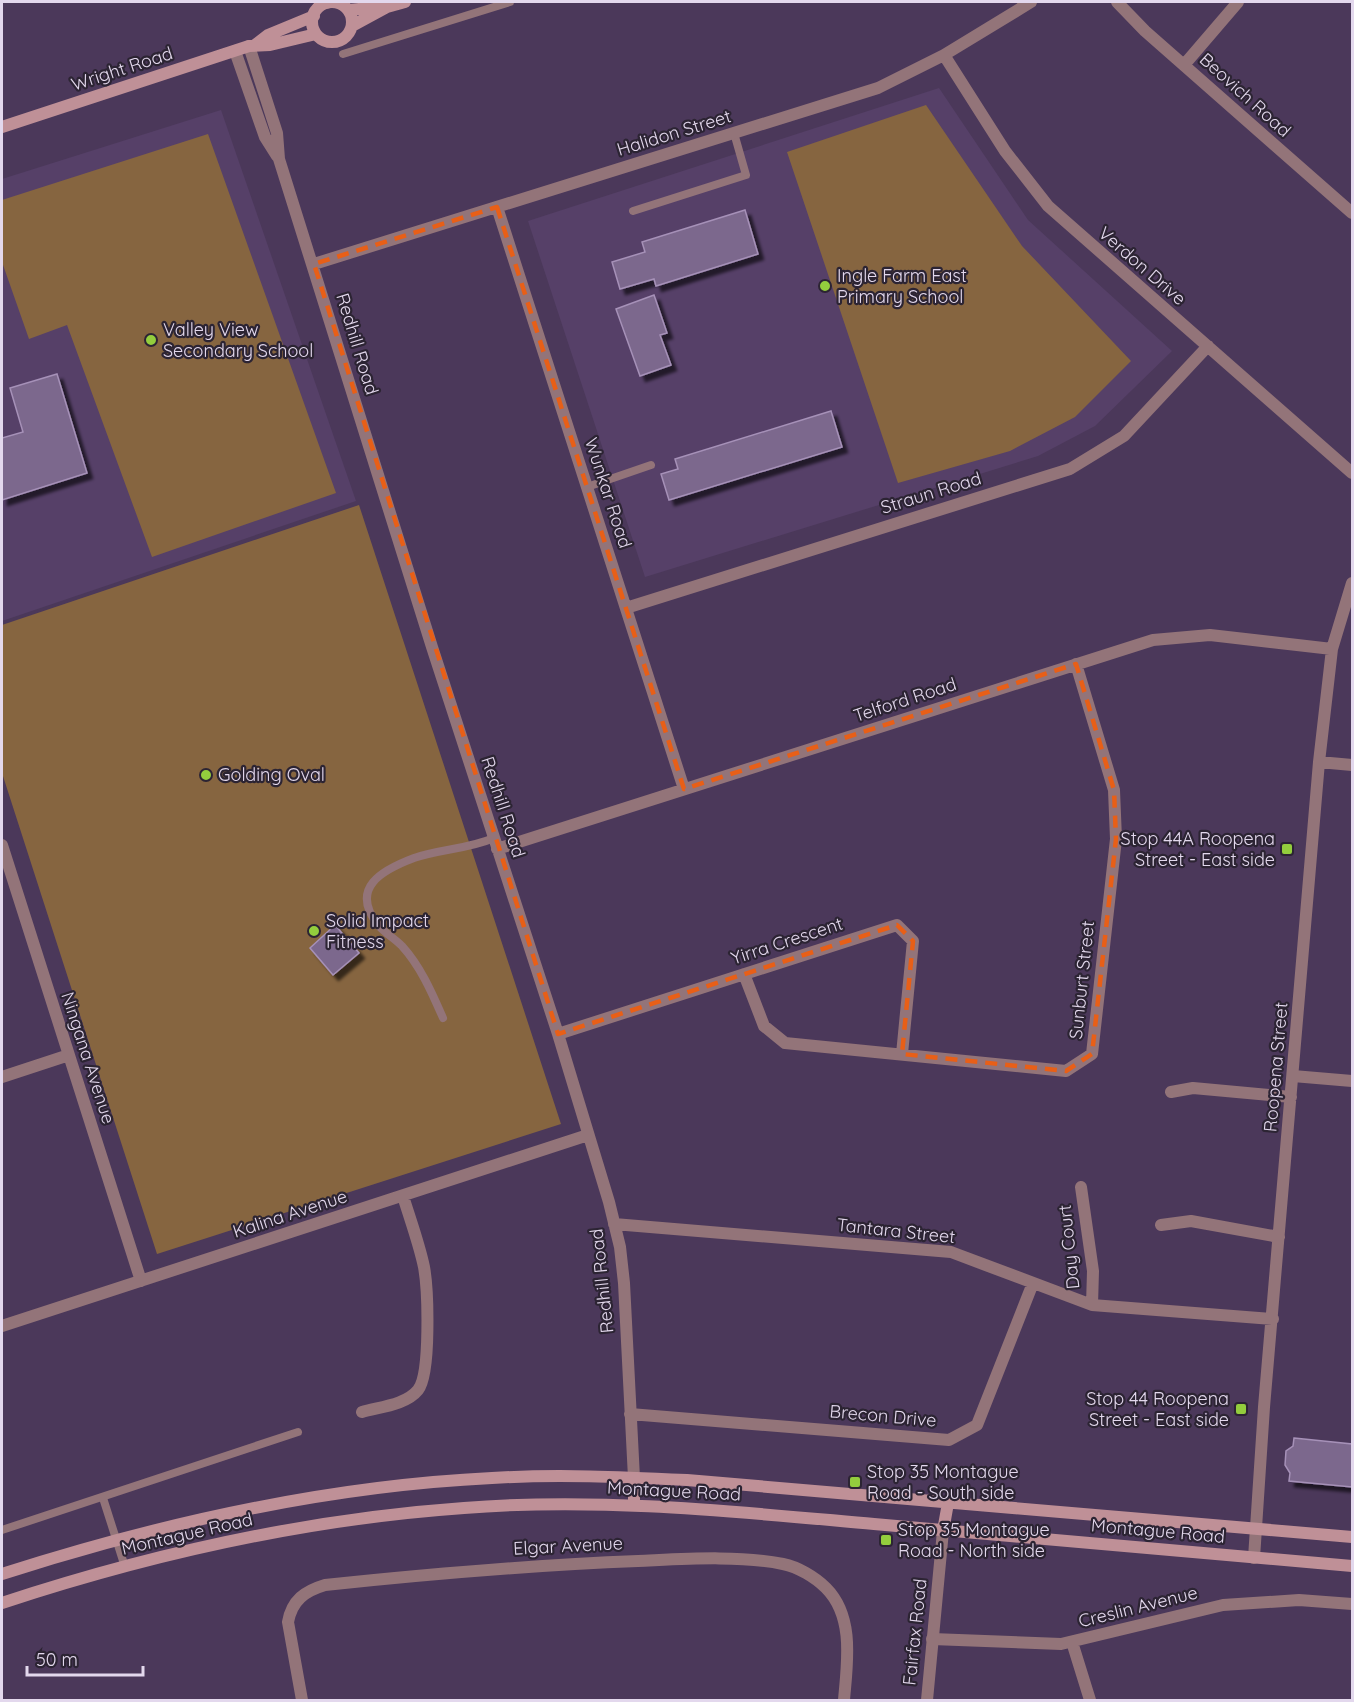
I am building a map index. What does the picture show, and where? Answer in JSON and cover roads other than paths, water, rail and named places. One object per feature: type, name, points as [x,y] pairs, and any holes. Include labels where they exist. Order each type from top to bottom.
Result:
[{"type":"main road","points":[[348,10],[352,26],[349,33],[338,42],[322,40],[316,34],[312,25],[314,16],[327,2],[348,10],[387,7],[405,2]]},
{"type":"main road","points":[[352,26],[387,7]]},
{"type":"main road","name":"Wright Road","points":[[252,46],[268,35],[314,16]]},
{"type":"main road","name":"Wright Road","points":[[2,127],[235,51],[316,34]]},
{"type":"main road","name":"Montague Road","points":[[2,1574],[116,1538],[288,1500],[385,1487],[492,1478],[687,1480],[1353,1537]]},
{"type":"main road","points":[[633,1478],[634,1505]]},
{"type":"main road","points":[[943,1531],[948,1503]]},
{"type":"main road","name":"Montague Road","points":[[2,1603],[125,1567],[282,1530],[385,1515],[467,1507],[634,1505],[1353,1566]]},
{"type":"street","name":"Halidon Street","points":[[314,264],[878,88],[944,55],[1031,2]]},
{"type":"street","name":"Beovich Road","points":[[1117,2],[1184,65],[1353,213]]},
{"type":"street","points":[[1184,65],[1238,2]]},
{"type":"street","name":"Redhill Road","points":[[252,46],[277,134],[279,159],[558,1034],[614,1224],[624,1283],[633,1478]]},
{"type":"street","name":"Redhill Road","points":[[235,51],[265,137],[279,159]]},
{"type":"street","name":"Verdon Drive","points":[[944,55],[1005,152],[1048,206],[1353,473]]},
{"type":"street","name":"Wunkar Road","points":[[497,207],[684,789]]},
{"type":"street","name":"Straun Road","points":[[626,608],[1070,469],[1124,436],[1208,346]]},
{"type":"street","name":"Roopena Street","points":[[1254,1558],[1319,762],[1332,649],[1353,583]]},
{"type":"street","name":"Telford Road","points":[[496,844],[684,789],[1153,640],[1210,635],[1332,649]]},
{"type":"street","name":"Sunburt Street","points":[[744,974],[764,1026],[784,1043],[1066,1071],[1092,1054],[1116,839],[1114,790],[1076,664]]},
{"type":"street","points":[[1319,762],[1353,765]]},
{"type":"street","name":"Ningana Avenue","points":[[2,847],[141,1281]]},
{"type":"street","name":"Yirra Crescent","points":[[558,1034],[897,925],[913,941],[902,1054]]},
{"type":"street","points":[[2,1077],[69,1056]]},
{"type":"street","points":[[1293,1076],[1353,1081]]},
{"type":"street","points":[[1171,1092],[1193,1088],[1291,1097]]},
{"type":"street","name":"Kalina Avenue","points":[[2,1326],[588,1135]]},
{"type":"street","name":"Day Court","points":[[1081,1186],[1093,1271],[1092,1305]]},
{"type":"street","points":[[362,1412],[407,1399],[418,1390],[424,1377],[428,1326],[424,1267],[404,1196]]},
{"type":"street","points":[[1161,1225],[1191,1221],[1279,1237]]},
{"type":"street","name":"Tantara Street","points":[[614,1224],[951,1251],[1092,1305],[1273,1319]]},
{"type":"street","name":"Brecon Drive","points":[[630,1414],[949,1440],[977,1425],[1033,1283]]},
{"type":"street","name":"Fairfax Road","points":[[927,1701],[943,1531]]},
{"type":"street","name":"Elgar Avenue","points":[[302,1701],[288,1622],[290,1612],[298,1598],[314,1588],[502,1568],[672,1559],[781,1563],[802,1572],[825,1587],[838,1605],[845,1628],[844,1701]]},
{"type":"street","name":"Creslin Avenue","points":[[932,1639],[1042,1644],[1072,1642],[1223,1605],[1299,1600],[1353,1604]]},
{"type":"street","points":[[1072,1642],[1090,1701]]},
{"type":"lane","points":[[343,54],[510,2]]},
{"type":"lane","points":[[633,211],[746,175],[734,133]]},
{"type":"lane","points":[[587,487],[651,465]]},
{"type":"lane","points":[[443,1018],[427,982],[403,947],[379,926],[371,913],[366,895],[369,885],[386,870],[417,857],[496,844]]},
{"type":"lane","points":[[2,1530],[298,1432]]},
{"type":"lane","points":[[104,1498],[125,1567]]},
{"type":"place","name":"Ingle Farm East Primary School","points":[[825,286]]},
{"type":"place","name":"Valley View Secondary School","points":[[151,340]]},
{"type":"place","name":"Golding Oval","points":[[206,775]]},
{"type":"place","name":"Stop 44A Roopena Street - East side","points":[[1287,849]]},
{"type":"place","name":"Solid Impact Fitness","points":[[314,931]]},
{"type":"place","name":"Stop 44 Roopena Street - East side","points":[[1241,1409]]},
{"type":"place","name":"Stop 35 Montague Road - South side","points":[[855,1482]]},
{"type":"place","name":"Stop 35 Montague Road - North side","points":[[886,1540]]}]
